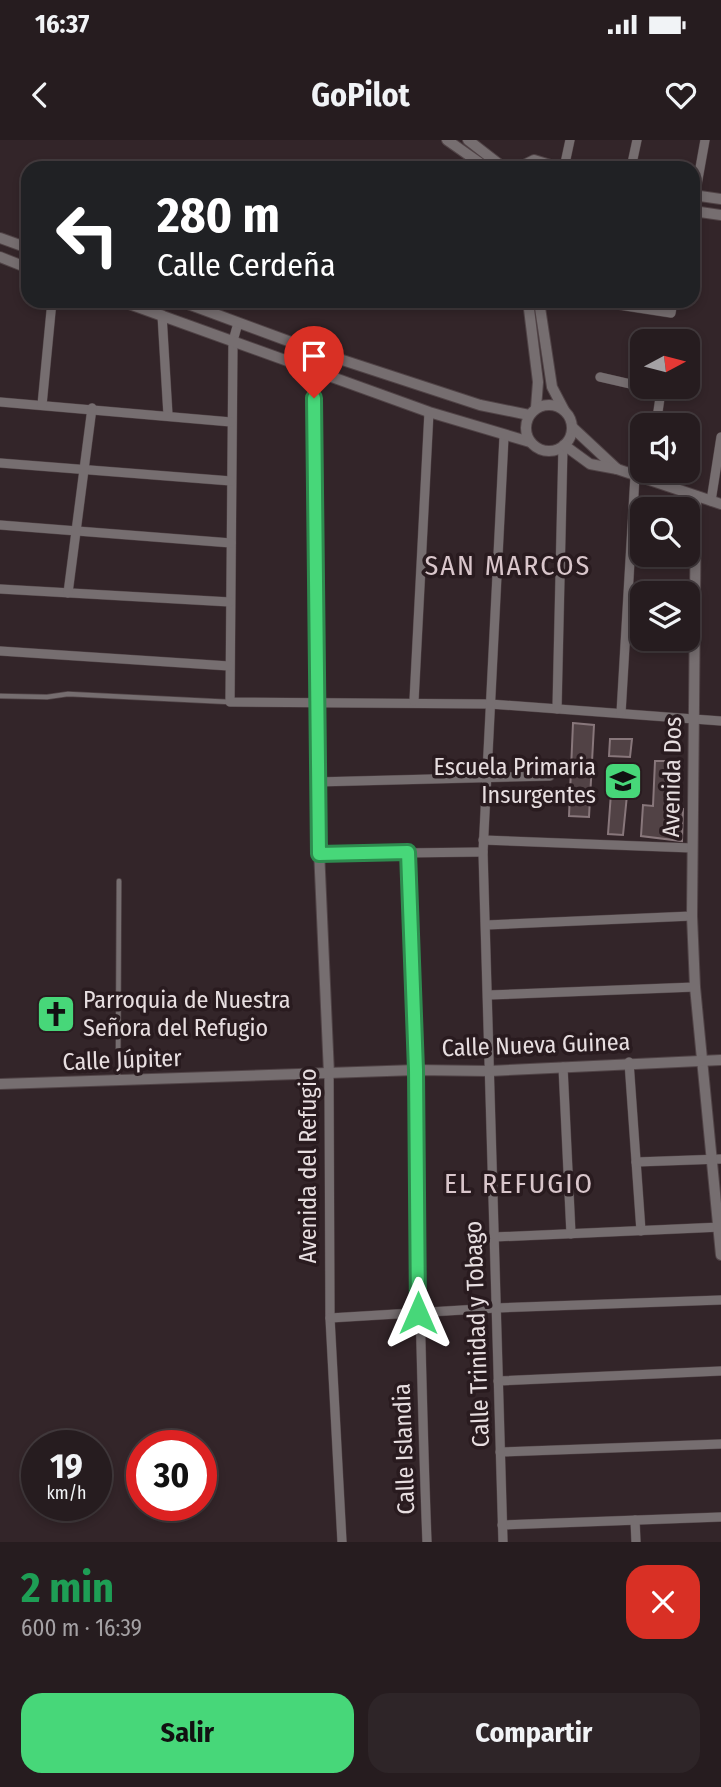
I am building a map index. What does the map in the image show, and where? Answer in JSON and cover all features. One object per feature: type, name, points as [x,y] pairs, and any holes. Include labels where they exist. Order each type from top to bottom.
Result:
[{"type":"street","points":[[447,140],[477,161]]},
{"type":"street","points":[[468,140],[496,161]]},
{"type":"street","points":[[564,161],[570,140]]},
{"type":"street","points":[[632,161],[637,140]]},
{"type":"street","points":[[700,168],[705,140]]},
{"type":"street","points":[[700,202],[721,200]]},
{"type":"street","points":[[700,205],[721,215]]},
{"type":"street","points":[[0,238],[21,246]]},
{"type":"street","points":[[0,257],[21,265]]},
{"type":"street","points":[[42,405],[51,308]]},
{"type":"street","points":[[142,308],[429,412],[504,437],[530,442],[545,451],[564,446],[590,464],[617,469],[630,475]]},
{"type":"street","points":[[187,325],[192,308]]},
{"type":"street","points":[[198,308],[318,352],[480,405],[532,411],[550,404],[564,410]]},
{"type":"street","points":[[529,308],[538,382],[525,429],[530,442]]},
{"type":"street","points":[[540,308],[552,387],[572,427],[617,469]]},
{"type":"street","points":[[641,308],[671,313],[672,308]]},
{"type":"street","points":[[162,315],[168,415]]},
{"type":"street","points":[[239,323],[233,341],[231,422],[230,702],[414,701],[721,721]]},
{"type":"street","name":"Avenida del Refugio","points":[[318,352],[314,370],[316,782],[329,1074],[330,1318],[342,1542]]},
{"type":"street","points":[[600,377],[661,391],[658,413]]},
{"type":"street","points":[[0,402],[231,422]]},
{"type":"street","points":[[68,593],[92,408]]},
{"type":"street","points":[[414,701],[429,412]]},
{"type":"street","points":[[557,709],[564,446],[572,427]]},
{"type":"street","name":"Calle Trinidad y Tobago","points":[[503,1542],[483,840],[504,437]]},
{"type":"street","points":[[665,483],[716,502],[721,437]]},
{"type":"street","points":[[0,463],[231,481]]},
{"type":"street","points":[[621,713],[635,483]]},
{"type":"street","name":"Avenida Dos","points":[[696,496],[692,916],[695,987],[709,1129],[716,1159],[721,1255]]},
{"type":"street","points":[[0,525],[231,542]]},
{"type":"street","points":[[0,589],[230,602]]},
{"type":"street","points":[[0,651],[229,666]]},
{"type":"street","points":[[316,782],[550,776]]},
{"type":"street","points":[[483,840],[692,848]]},
{"type":"street","name":"Calle Islandia","points":[[408,852],[416,1070],[418,1313],[427,1542]]},
{"type":"street","points":[[319,854],[483,852]]},
{"type":"street","points":[[486,925],[692,916]]},
{"type":"street","points":[[488,995],[695,987]]},
{"type":"street","name":"Calle Nueva Guinea","points":[[329,1074],[416,1070],[489,1071],[629,1062],[721,1060]]},
{"type":"street","points":[[629,1062],[641,1231]]},
{"type":"street","points":[[562,1067],[571,1234]]},
{"type":"street","name":"Calle Júpiter","points":[[0,1084],[329,1074]]},
{"type":"street","points":[[709,1129],[721,1131]]},
{"type":"street","points":[[636,1161],[716,1159]]},
{"type":"street","points":[[494,1237],[720,1227]]},
{"type":"street","points":[[330,1318],[496,1308],[721,1300]]},
{"type":"street","points":[[498,1381],[721,1371]]},
{"type":"street","points":[[500,1452],[721,1444]]},
{"type":"street","points":[[502,1525],[721,1517]]},
{"type":"street","points":[[635,1520],[636,1542]]},
{"type":"lane","points":[[0,696],[68,694],[230,702]]},
{"type":"lane","points":[[118,1082],[119,881]]},
{"type":"building","points":[[573,723],[594,725],[589,817],[569,816]]},
{"type":"building","points":[[610,739],[632,739],[630,757],[609,756]]},
{"type":"building","points":[[655,761],[670,761],[668,808],[683,809],[682,841],[641,836],[643,805],[653,806]]},
{"type":"building","points":[[611,793],[627,795],[623,835],[608,834]]},
{"type":"place","name":"Escuela Primaria Insurgentes","points":[[623,781]]},
{"type":"place","name":"Parroquia de Nuestra Señora del Refugio","points":[[56,1014]]},
{"type":"district","name":"SAN MARCOS","points":[[508,565]]},
{"type":"district","name":"EL REFUGIO","points":[[519,1183]]},
{"type":"route","points":[[314,398],[319,854],[408,852],[416,1070],[418,1313]]}]
